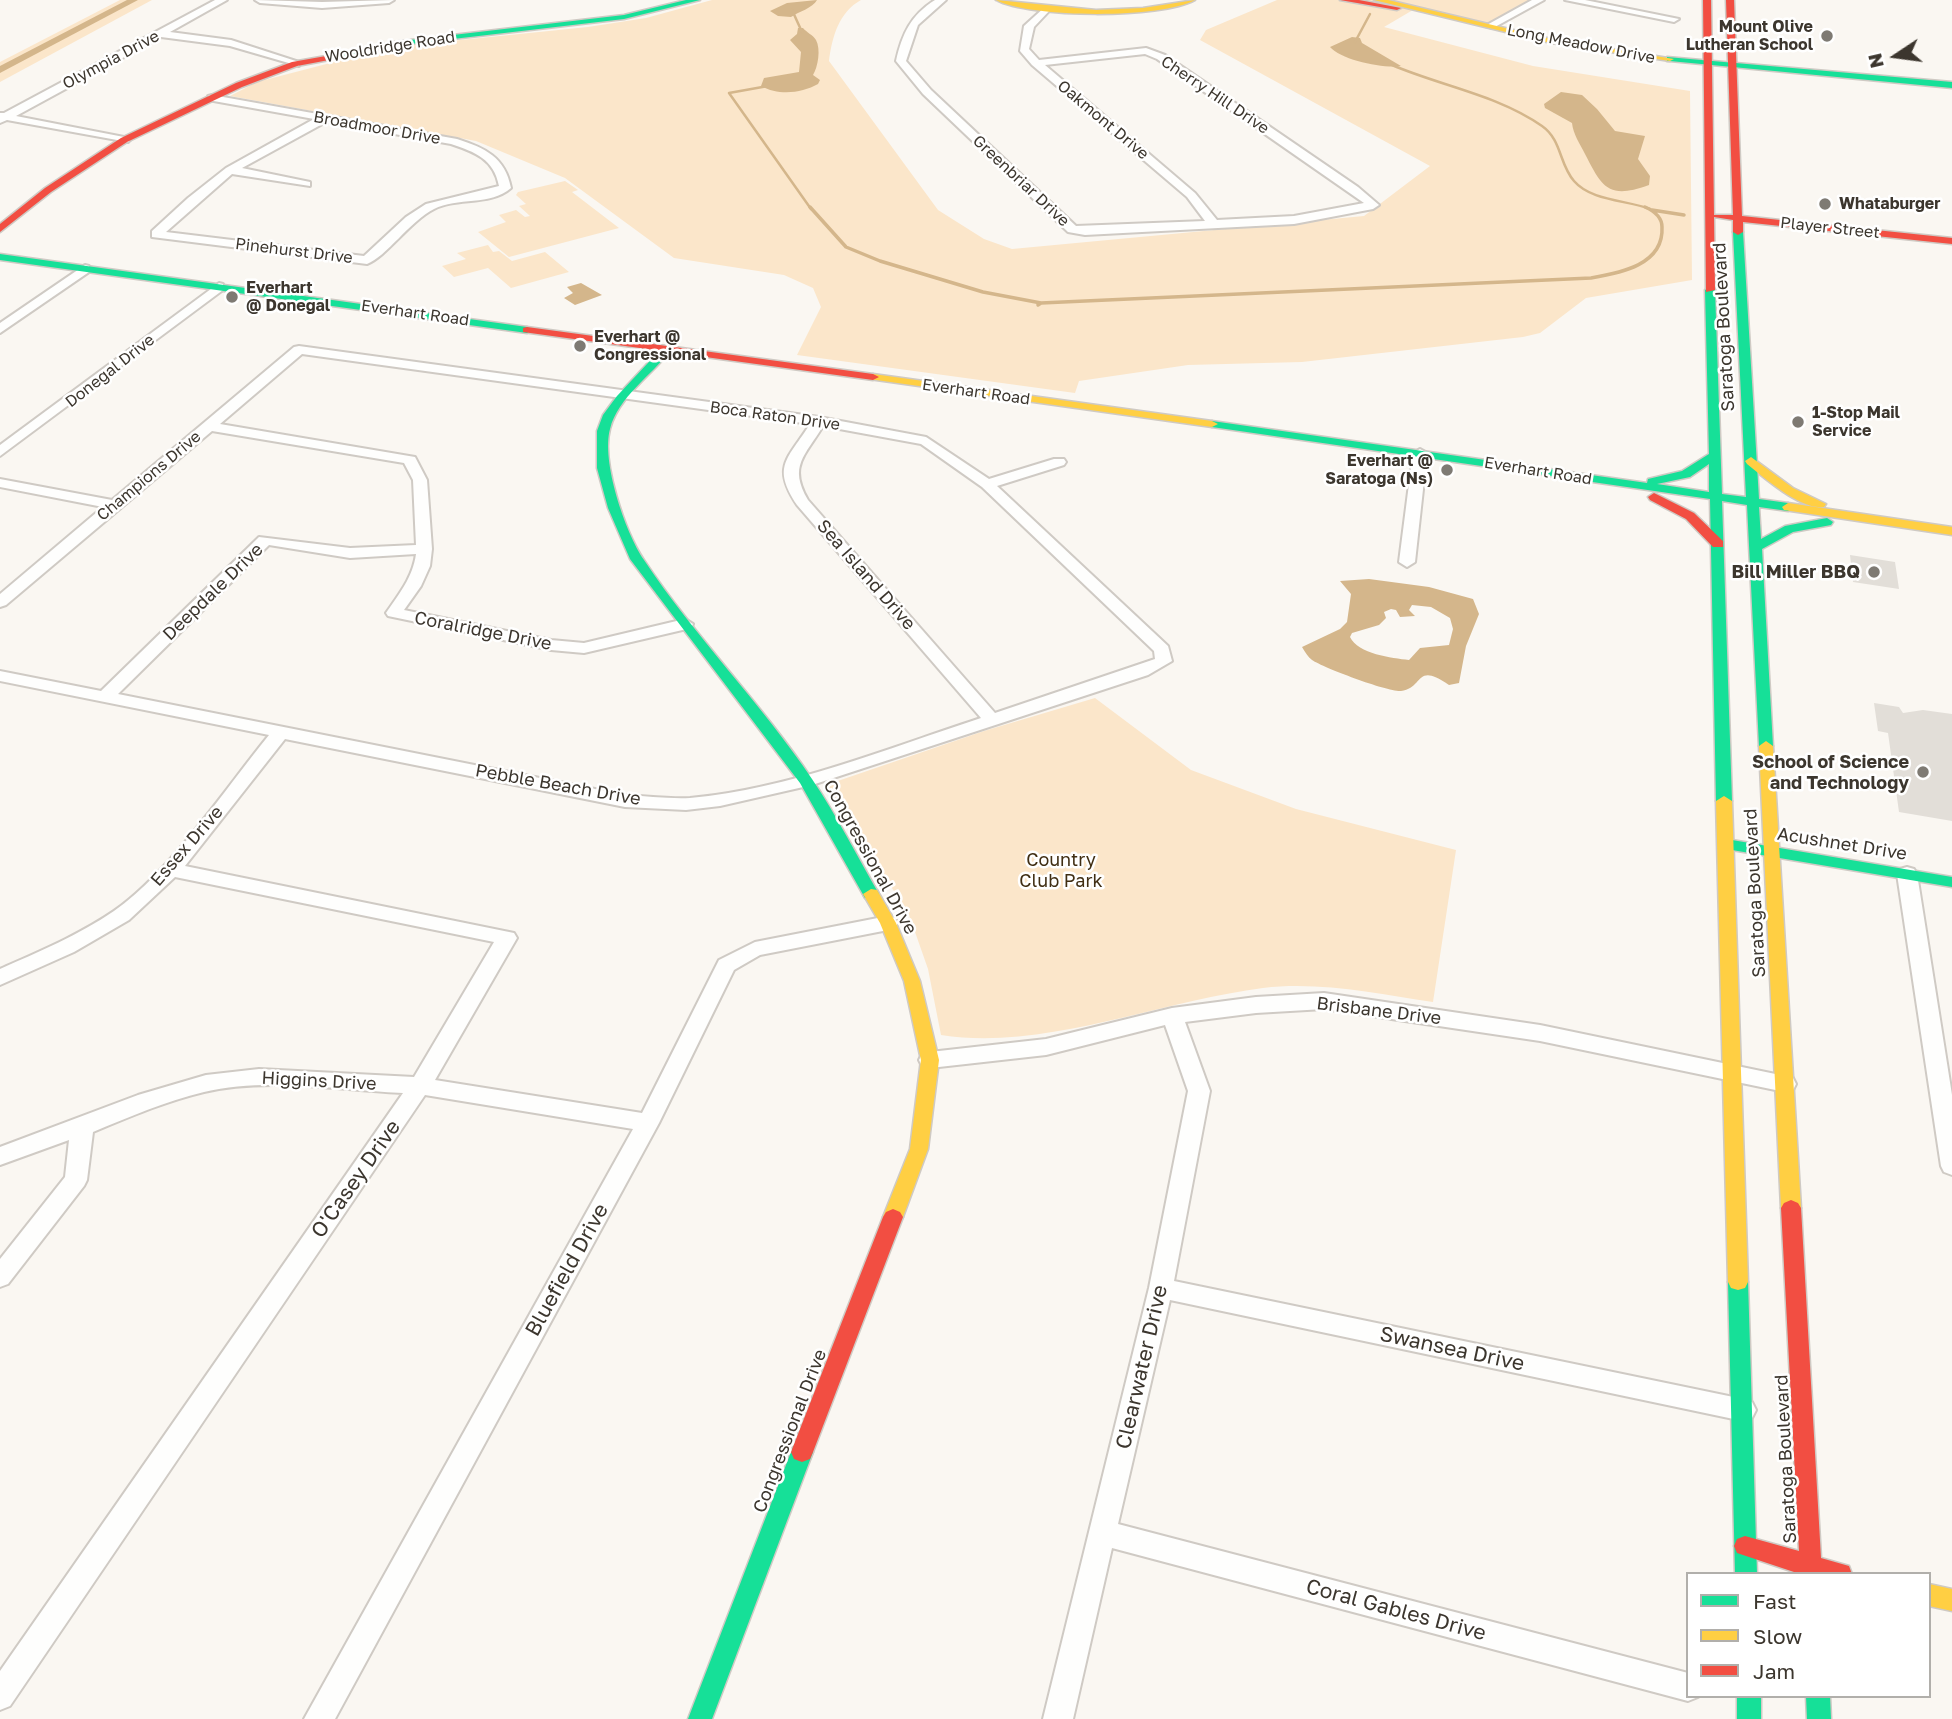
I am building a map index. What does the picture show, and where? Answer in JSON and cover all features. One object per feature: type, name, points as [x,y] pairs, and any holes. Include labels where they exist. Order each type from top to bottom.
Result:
[{"type":"main road","name":"Wooldridge Road","points":[[0,229],[48,190],[124,140],[212,98],[295,64],[393,44],[624,17],[696,0]]},
{"type":"main road","points":[[1000,0],[1046,9],[1088,13],[1126,13],[1191,0]]},
{"type":"main road","name":"Long Meadow Drive","points":[[1344,0],[1420,11]]},
{"type":"main road","name":"Long Meadow Drive","points":[[1378,0],[1551,41],[1707,64],[1952,85]]},
{"type":"main road","name":"Saratoga Boulevard","points":[[1707,0],[1708,215],[1746,1572]]},
{"type":"main road","name":"Saratoga Boulevard","points":[[1730,0],[1737,218],[1811,1570]]},
{"type":"main road","name":"Player Street","points":[[1708,215],[1952,241]]},
{"type":"main road","name":"Everhart Road","points":[[0,257],[1420,453],[1952,531]]},
{"type":"main road","name":"Congressional Drive","points":[[666,350],[609,416],[600,437],[601,459],[620,527],[636,559],[806,781],[888,923],[912,981],[930,1060],[919,1149],[700,1719]]},
{"type":"main road","points":[[1620,483],[1660,481],[1682,476],[1702,467],[1716,455]]},
{"type":"main road","points":[[1751,461],[1789,491],[1849,514],[1886,522]]},
{"type":"main road","points":[[1620,483],[1685,511],[1700,522],[1718,544]]},
{"type":"main road","points":[[1755,548],[1781,531],[1801,524],[1886,522]]},
{"type":"main road","name":"Acushnet Drive","points":[[1727,844],[1952,882]]},
{"type":"main road","points":[[1745,1546],[1811,1570]]},
{"type":"main road","points":[[1931,1595],[1952,1600]]},
{"type":"main road","points":[[1818,1698],[1819,1719]]},
{"type":"street","name":"Olympia Drive","points":[[2,118],[222,0]]},
{"type":"street","points":[[260,0],[322,5],[389,0]]},
{"type":"street","name":"Greenbriar Drive","points":[[942,0],[927,8],[907,31],[901,61],[927,92],[1072,229],[1085,231],[1294,219],[1373,205]]},
{"type":"street","points":[[1490,26],[1539,0]]},
{"type":"street","points":[[1570,0],[1674,19]]},
{"type":"street","points":[[1036,64],[1024,49],[1030,26],[1046,9]]},
{"type":"street","points":[[160,34],[231,43],[295,64]]},
{"type":"street","name":"Cherry Hill Drive","points":[[1036,64],[1136,51],[1146,51],[1161,57],[1354,189],[1373,205]]},
{"type":"street","name":"Oakmont Drive","points":[[1036,64],[1191,195],[1214,224]]},
{"type":"street","name":"Broadmoor Drive","points":[[212,98],[453,141],[487,154],[504,171],[505,188],[494,194]]},
{"type":"street","points":[[2,118],[124,140]]},
{"type":"street","points":[[230,170],[323,119]]},
{"type":"street","points":[[230,170],[306,184]]},
{"type":"street","name":"Pinehurst Drive","points":[[230,170],[192,200],[156,234],[367,260],[423,210],[441,202],[494,194]]},
{"type":"street","points":[[0,329],[85,269]]},
{"type":"street","name":"Donegal Drive","points":[[0,453],[219,287]]},
{"type":"street","name":"Boca Raton Drive","points":[[299,350],[819,421],[926,441],[987,484],[1162,650],[1164,661]]},
{"type":"street","name":"Champions Drive","points":[[0,602],[299,350]]},
{"type":"street","name":"Sea Island Drive","points":[[819,421],[791,466],[790,482],[802,502],[991,719]]},
{"type":"street","name":"Coralridge Drive","points":[[209,426],[410,460],[420,480],[424,549],[422,566],[414,586],[394,613],[551,645],[584,648],[685,624]]},
{"type":"street","points":[[1407,562],[1420,453]]},
{"type":"street","points":[[987,484],[1059,461]]},
{"type":"street","points":[[0,483],[116,505]]},
{"type":"street","name":"Deepdale Drive","points":[[105,697],[265,540],[350,553],[424,549]]},
{"type":"street","name":"Pebble Beach Drive","points":[[105,697],[625,801],[686,804],[720,800],[806,781],[1164,661]]},
{"type":"street","points":[[0,676],[105,697]]},
{"type":"street","name":"Essex Drive","points":[[0,978],[67,947],[122,915],[171,870],[282,731]]},
{"type":"street","name":"O'Casey Drive","points":[[0,1696],[420,1086],[507,937],[171,870]]},
{"type":"street","points":[[1907,874],[1952,1166]]},
{"type":"street","name":"Bluefield Drive","points":[[319,1719],[648,1123],[726,965],[754,949],[888,923]]},
{"type":"street","name":"Brisbane Drive","points":[[930,1060],[1046,1047],[1172,1016],[1256,1005],[1324,1001],[1540,1033],[1785,1084]]},
{"type":"street","name":"Clearwater Drive","points":[[1058,1719],[1161,1288],[1199,1091],[1172,1016]]},
{"type":"street","name":"Higgins Drive","points":[[0,1156],[82,1128],[146,1101],[206,1083],[259,1077],[420,1086],[648,1123]]},
{"type":"street","points":[[0,1277],[76,1180],[82,1128]]},
{"type":"street","name":"Swansea Drive","points":[[1161,1288],[1743,1410]]},
{"type":"street","name":"Coral Gables Drive","points":[[1104,1533],[1686,1686]]},
{"type":"green space","points":[[120,0],[152,0],[0,82],[0,62]]},
{"type":"green space","points":[[712,0],[861,0],[842,18],[832,43],[829,61],[938,210],[984,239],[1012,249],[1364,216],[1430,166],[1200,40],[1206,30],[1277,0],[1531,0],[1488,23],[1418,7],[1384,27],[1533,66],[1690,91],[1692,280],[1586,298],[1540,333],[1523,337],[1302,362],[1188,365],[1079,381],[1075,393],[797,355],[821,307],[813,288],[784,275],[674,258],[565,178],[476,141],[230,96],[257,82],[392,47],[588,27],[646,18]]},
{"type":"green space","points":[[565,181],[578,190],[572,192],[619,228],[509,257],[478,232],[506,222],[499,215],[516,210],[525,217],[530,216],[519,206],[526,204],[516,195],[518,192]]},
{"type":"green space","points":[[488,245],[493,252],[499,251],[512,261],[545,252],[569,272],[511,288],[488,268],[454,277],[442,266],[466,259],[457,253]]},
{"type":"green space","name":"Country Club Park","points":[[1095,698],[1191,770],[1296,809],[1456,850],[1433,1002],[1348,989],[1284,986],[1224,994],[1061,1031],[980,1038],[941,1035],[928,969],[908,912],[829,794],[829,784],[984,731]]},
{"type":"shaded area","points":[[817,0],[809,8],[791,17],[778,16],[770,11],[787,3]]},
{"type":"shaded area","points":[[798,28],[803,28],[818,44],[818,58],[813,75],[820,80],[818,84],[805,90],[790,92],[761,86],[764,78],[799,72],[801,52],[790,40],[797,34]]},
{"type":"shaded area","points":[[1352,37],[1360,38],[1362,43],[1401,66],[1363,62],[1343,56],[1330,47]]},
{"type":"shaded area","points":[[1561,92],[1582,95],[1615,131],[1645,136],[1638,159],[1650,176],[1649,185],[1624,191],[1608,188],[1602,182],[1577,139],[1572,123],[1545,108],[1544,104]]},
{"type":"shaded area","points":[[581,283],[602,295],[575,305],[564,298],[573,293],[567,287]]},
{"type":"shaded area","points":[[1369,579],[1429,587],[1473,599],[1479,614],[1466,646],[1459,683],[1449,685],[1430,675],[1421,678],[1408,689],[1394,690],[1342,674],[1311,659],[1302,647],[1340,629],[1347,622],[1351,594],[1340,581]],"holes":[[[1412,605],[1431,607],[1450,618],[1453,629],[1449,645],[1420,648],[1409,660],[1368,651],[1354,643],[1350,637],[1352,633],[1379,625],[1386,618],[1384,612],[1391,609],[1396,610],[1400,617],[1415,616],[1409,610]]]},
{"type":"building","name":"Bill Miller BBQ","points":[[1850,555],[1895,562],[1899,589],[1853,582]]},
{"type":"building","name":"School of Science and Technology","points":[[1874,703],[1899,707],[1903,713],[1923,710],[1952,714],[1952,821],[1899,812],[1888,733],[1878,731]]},
{"type":"waterway","points":[[0,70],[134,0]]},
{"type":"waterway","points":[[792,10],[802,32]]},
{"type":"waterway","points":[[1355,42],[1370,14]]},
{"type":"waterway","points":[[1392,65],[1525,115],[1549,132],[1565,167],[1581,188],[1599,196],[1647,208]]},
{"type":"waterway","points":[[768,86],[729,93],[811,209]]},
{"type":"waterway","points":[[810,207],[846,247],[880,261],[983,292],[1041,303]]},
{"type":"waterway","points":[[1041,303],[1591,278],[1627,270],[1648,259],[1656,250],[1661,240],[1662,223],[1657,215],[1647,208]]},
{"type":"waterway","points":[[1652,210],[1684,215]]},
{"type":"traffic: fast","points":[[326,58],[393,44],[624,17],[696,0]]},
{"type":"traffic: fast","points":[[1670,59],[1952,85]]},
{"type":"traffic: fast","points":[[1738,232],[1766,746]]},
{"type":"traffic: fast","points":[[0,257],[527,330]]},
{"type":"traffic: fast","points":[[1710,290],[1724,801]]},
{"type":"traffic: fast","points":[[666,350],[621,398],[609,415],[603,431],[603,468],[614,508],[636,559],[806,781],[871,894]]},
{"type":"traffic: fast","points":[[1212,424],[1788,507]]},
{"type":"traffic: fast","points":[[1652,482],[1686,474],[1715,455]]},
{"type":"traffic: fast","points":[[1755,548],[1789,529],[1827,522]]},
{"type":"traffic: fast","points":[[1726,844],[1952,882]]},
{"type":"traffic: fast","points":[[1738,1282],[1746,1572]]},
{"type":"traffic: fast","points":[[700,1719],[802,1452]]},
{"type":"traffic: fast","points":[[1749,1698],[1749,1719]]},
{"type":"traffic: fast","points":[[1818,1698],[1819,1719]]},
{"type":"traffic: slow","points":[[1000,0],[1096,12],[1143,10],[1191,0]]},
{"type":"traffic: slow","points":[[1378,0],[1551,41],[1670,59]]},
{"type":"traffic: slow","points":[[873,377],[1212,424]]},
{"type":"traffic: slow","points":[[1751,461],[1789,491],[1820,504]]},
{"type":"traffic: slow","points":[[1788,507],[1952,531]]},
{"type":"traffic: slow","points":[[1766,746],[1791,1208]]},
{"type":"traffic: slow","points":[[1724,801],[1738,1282]]},
{"type":"traffic: slow","points":[[871,894],[888,923],[912,981],[930,1060],[919,1149],[893,1217]]},
{"type":"traffic: slow","points":[[1931,1595],[1952,1600]]},
{"type":"traffic: jam","points":[[1344,0],[1397,8]]},
{"type":"traffic: jam","points":[[1707,0],[1710,290]]},
{"type":"traffic: jam","points":[[1730,0],[1738,232]]},
{"type":"traffic: jam","points":[[0,229],[48,190],[124,140],[239,85],[295,64],[326,58]]},
{"type":"traffic: jam","points":[[1718,216],[1952,241]]},
{"type":"traffic: jam","points":[[527,330],[873,377]]},
{"type":"traffic: jam","points":[[1654,497],[1690,516],[1718,544]]},
{"type":"traffic: jam","points":[[1791,1208],[1811,1572]]},
{"type":"traffic: jam","points":[[802,1452],[893,1217]]},
{"type":"traffic: jam","points":[[1745,1546],[1834,1572]]},
{"type":"place","name":"Mount Olive Lutheran School","points":[[1827,36]]},
{"type":"place","name":"Whataburger","points":[[1825,204]]},
{"type":"place","name":"Everhart @ Donegal","points":[[232,297]]},
{"type":"place","name":"Everhart @ Congressional","points":[[580,346]]},
{"type":"place","name":"1-Stop Mail Service","points":[[1798,422]]},
{"type":"place","name":"Everhart @ Saratoga (Ns)","points":[[1447,470]]},
{"type":"place","name":"Bill Miller BBQ","points":[[1874,572]]},
{"type":"place","name":"School of Science and Technology","points":[[1923,772]]}]
